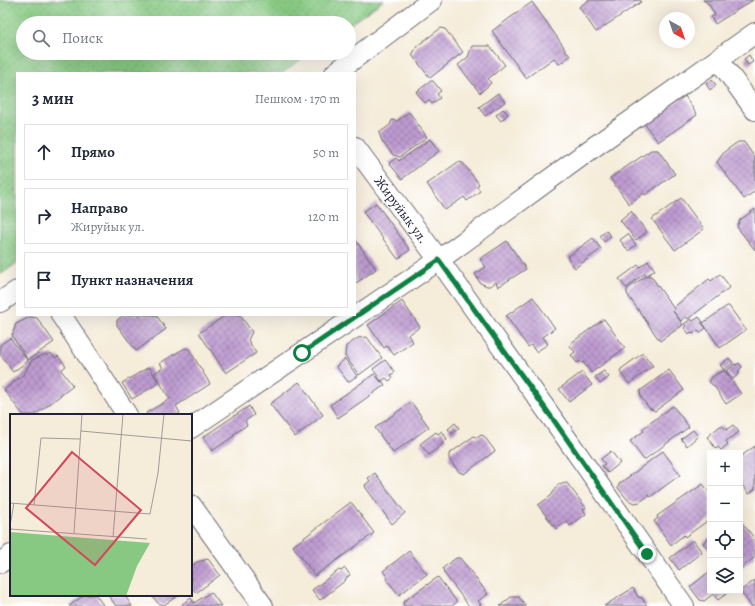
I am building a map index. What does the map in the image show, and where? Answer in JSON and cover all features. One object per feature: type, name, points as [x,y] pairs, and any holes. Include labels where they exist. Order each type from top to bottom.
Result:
[{"type":"street","points":[[356,57],[432,0]]},
{"type":"street","points":[[192,427],[439,260],[591,149],[755,33]]},
{"type":"street","points":[[718,59],[755,110]]},
{"type":"street","points":[[336,72],[352,60]]},
{"type":"street","name":"Жируйык ул.","points":[[356,148],[439,260],[684,606]]},
{"type":"street","points":[[0,302],[16,292]]},
{"type":"street","points":[[62,316],[127,414]]},
{"type":"street","points":[[192,506],[263,606]]},
{"type":"street","points":[[0,563],[10,556]]},
{"type":"green space","points":[[0,0],[384,0],[356,20],[356,16],[16,16],[16,60],[300,60],[283,72],[16,72],[16,264],[0,275]]},
{"type":"building","points":[[589,0],[640,0],[641,2],[596,32],[579,7]]},
{"type":"building","points":[[703,0],[753,0],[715,24],[711,17],[715,15],[708,3]]},
{"type":"building","points":[[532,2],[570,56],[559,64],[554,58],[526,78],[492,31]]},
{"type":"building","points":[[441,28],[445,29],[463,52],[430,78],[412,55],[417,46]]},
{"type":"building","points":[[472,46],[490,46],[505,65],[488,79],[491,83],[480,93],[458,65],[468,57]]},
{"type":"building","points":[[749,55],[753,62],[748,65],[744,59]]},
{"type":"building","points":[[712,80],[716,85],[710,90],[706,84]]},
{"type":"building","points":[[433,81],[441,91],[437,94],[440,98],[432,104],[429,100],[425,103],[416,92]]},
{"type":"building","points":[[498,93],[505,102],[485,116],[479,107]]},
{"type":"building","points":[[685,96],[697,115],[658,142],[644,123]]},
{"type":"building","points":[[503,109],[508,114],[501,121],[496,115]]},
{"type":"building","points":[[409,112],[427,137],[400,157],[393,155],[382,141],[379,133],[390,125],[392,120],[397,121]]},
{"type":"building","points":[[430,139],[439,151],[402,179],[389,163],[396,158],[399,161]]},
{"type":"building","points":[[738,142],[744,142],[755,158],[755,191],[744,199],[717,162],[725,151]]},
{"type":"building","points":[[651,150],[658,150],[675,174],[645,195],[644,193],[629,204],[610,178]]},
{"type":"building","points":[[458,162],[463,163],[479,184],[477,186],[480,191],[467,201],[464,197],[445,210],[427,184]]},
{"type":"building","points":[[681,198],[704,229],[675,250],[652,219]]},
{"type":"building","points":[[376,203],[410,250],[398,259],[363,212]]},
{"type":"building","points":[[755,209],[755,250],[737,227],[740,220]]},
{"type":"building","points":[[631,211],[647,232],[636,240],[620,220]]},
{"type":"building","points":[[606,231],[611,236],[604,242],[600,236]]},
{"type":"building","points":[[628,234],[636,245],[628,251],[620,240]]},
{"type":"building","points":[[593,238],[601,249],[575,268],[567,257]]},
{"type":"building","points":[[356,240],[376,269],[356,283]]},
{"type":"building","points":[[507,241],[526,269],[498,287],[496,282],[490,286],[480,283],[475,274],[486,267],[480,259]]},
{"type":"building","points":[[648,261],[655,270],[646,276],[645,273],[626,288],[619,279],[638,265],[640,267]]},
{"type":"building","points":[[720,274],[730,287],[688,319],[686,317],[681,321],[673,311],[683,325],[660,341],[627,294],[627,289],[646,276],[651,276],[675,309],[674,307],[709,279],[711,281]]},
{"type":"building","points":[[533,297],[555,328],[543,337],[548,344],[536,352],[531,345],[528,347],[506,316]]},
{"type":"building","points":[[402,301],[420,327],[408,335],[413,342],[394,355],[387,346],[384,348],[368,325]]},
{"type":"building","points":[[729,306],[746,330],[720,348],[703,323]]},
{"type":"building","points":[[123,316],[157,316],[166,329],[136,351],[117,325],[117,320]]},
{"type":"building","points":[[224,316],[241,316],[252,332],[248,340],[256,353],[226,373],[199,333]]},
{"type":"building","points":[[30,317],[37,318],[54,342],[28,360],[12,336],[16,324]]},
{"type":"building","points":[[699,317],[703,322],[701,323],[706,328],[700,333],[697,330],[693,334],[691,332],[689,334],[684,328],[686,326],[684,324],[691,319],[693,321]]},
{"type":"building","points":[[604,319],[625,348],[591,373],[583,362],[582,363],[580,361],[577,363],[571,355],[575,352],[570,346],[571,343]]},
{"type":"building","points":[[367,337],[382,358],[359,375],[345,356],[346,346],[358,338]]},
{"type":"building","points":[[10,338],[28,361],[13,372],[0,354],[0,345]]},
{"type":"building","points":[[185,348],[189,349],[210,384],[176,406],[180,413],[178,414],[146,413],[170,399],[154,373],[163,368],[160,363]]},
{"type":"building","points":[[51,353],[55,358],[58,356],[66,366],[61,370],[73,386],[36,414],[22,414],[4,390],[24,374],[32,360],[46,354],[48,356]]},
{"type":"building","points":[[643,353],[653,366],[629,384],[620,372],[621,369]]},
{"type":"building","points":[[729,358],[733,363],[724,370],[720,365]]},
{"type":"building","points":[[345,359],[357,376],[348,382],[336,366]]},
{"type":"building","points":[[385,360],[395,372],[391,375],[393,378],[389,381],[386,378],[381,381],[373,369]]},
{"type":"building","points":[[739,363],[742,367],[738,371],[740,373],[733,379],[726,371],[735,364],[736,365]]},
{"type":"building","points":[[149,367],[159,383],[132,399],[122,383]]},
{"type":"building","points":[[669,370],[684,390],[655,411],[649,408],[641,397],[640,391]]},
{"type":"building","points":[[604,371],[609,377],[600,384],[595,377]]},
{"type":"building","points":[[723,371],[726,372],[741,394],[726,404],[714,386],[709,382],[712,377]]},
{"type":"building","points":[[582,372],[592,385],[569,402],[559,389]]},
{"type":"building","points":[[374,374],[385,385],[338,418],[330,405]]},
{"type":"building","points":[[299,382],[323,415],[295,437],[270,404]]},
{"type":"building","points":[[411,402],[429,427],[393,453],[375,428]]},
{"type":"building","points":[[249,406],[254,415],[245,421],[247,425],[212,451],[203,437]]},
{"type":"building","points":[[673,406],[689,427],[644,460],[630,441],[644,431],[642,429]]},
{"type":"building","points":[[455,423],[459,428],[452,434],[448,429]]},
{"type":"building","points":[[733,425],[739,432],[726,441],[728,444],[721,450],[718,447],[716,449],[707,437],[720,426],[723,426],[726,430]]},
{"type":"building","points":[[693,430],[698,436],[687,446],[681,439]]},
{"type":"building","points":[[442,431],[447,439],[429,455],[420,444],[436,432],[438,434]]},
{"type":"building","points":[[481,435],[484,436],[495,451],[464,474],[459,472],[449,459],[449,454],[474,436],[477,438]]},
{"type":"building","points":[[755,446],[755,489],[749,494],[743,486],[743,455]]},
{"type":"building","points":[[611,451],[620,463],[608,473],[602,466],[605,464],[601,459]]},
{"type":"building","points":[[663,451],[680,475],[650,497],[649,495],[640,502],[634,503],[628,500],[618,488],[619,484]]},
{"type":"building","points":[[375,473],[405,513],[392,524],[365,485],[370,481],[368,478]]},
{"type":"building","points":[[567,483],[586,508],[583,509],[586,514],[570,526],[567,521],[556,529],[538,505],[551,496],[558,484]]},
{"type":"building","points":[[703,484],[707,489],[707,521],[671,545],[654,521],[658,518],[657,516]]},
{"type":"building","points":[[351,502],[374,533],[315,576],[293,546]]},
{"type":"building","points":[[743,524],[755,539],[755,557],[743,567]]},
{"type":"building","points":[[693,540],[702,552],[679,570],[670,558]]},
{"type":"building","points":[[707,540],[707,548],[703,543]]},
{"type":"building","points":[[409,551],[427,574],[399,595],[387,580],[388,578],[383,571]]},
{"type":"building","points":[[456,558],[460,558],[488,594],[478,601],[481,604],[478,606],[469,606],[444,573],[443,568]]},
{"type":"building","points":[[208,559],[220,575],[196,593],[192,587],[192,566],[197,562]]},
{"type":"building","points":[[345,568],[350,575],[345,579],[346,580],[320,600],[312,590],[339,570],[341,571]]},
{"type":"building","points":[[707,573],[707,594],[713,594],[704,601],[700,600],[690,587]]},
{"type":"building","points":[[438,577],[457,602],[452,606],[404,606],[403,602]]},
{"type":"building","points":[[755,580],[755,606],[751,606],[742,594],[743,589]]},
{"type":"building","points":[[633,588],[638,597],[642,598],[647,606],[604,606]]},
{"type":"building","points":[[211,592],[221,606],[183,606],[182,604],[191,598],[194,603]]},
{"type":"building","points":[[713,594],[726,594],[718,600]]},
{"type":"building","points":[[83,596],[97,596],[103,605],[102,606],[69,606]]},
{"type":"building","points":[[109,596],[125,596],[132,606],[116,606]]},
{"type":"building","points":[[152,596],[178,596],[164,605],[158,603]]},
{"type":"building","points":[[511,597],[519,597],[526,606],[500,606]]},
{"type":"route","points":[[302,353],[439,260],[647,554]]}]
